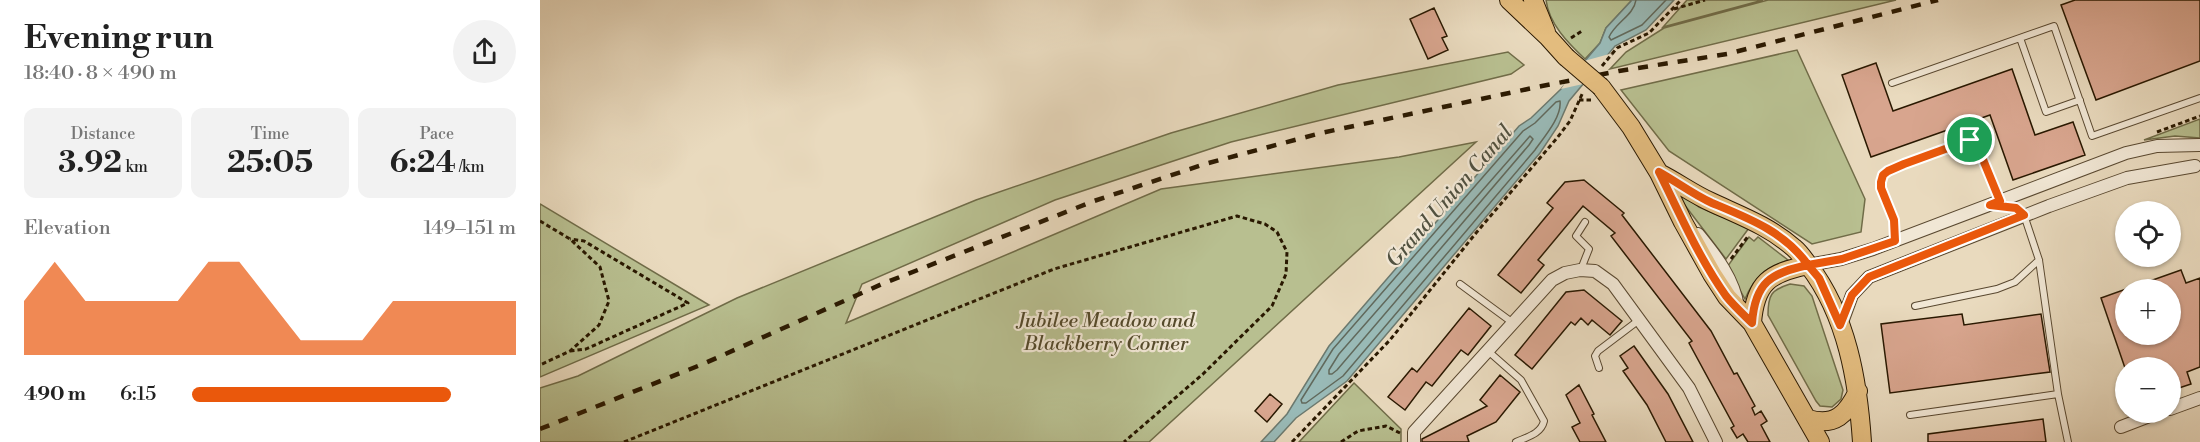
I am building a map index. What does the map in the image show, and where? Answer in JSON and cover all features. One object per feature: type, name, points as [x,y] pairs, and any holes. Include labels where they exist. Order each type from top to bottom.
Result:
[{"type":"main road","points":[[1509,0],[1559,46],[1631,127],[1659,172],[1683,222],[1712,273],[1738,309],[1752,323],[1820,442]]},
{"type":"main road","points":[[1533,0],[1559,46]]},
{"type":"main road","points":[[1659,172],[1711,202],[1734,210],[1761,225],[1794,248],[1819,278],[1840,325],[1858,391],[1862,442]]},
{"type":"main road","points":[[1752,323],[1753,308],[1761,288],[1769,278],[1784,270],[1808,265]]},
{"type":"main road","points":[[1808,419],[1819,423],[1838,417],[1850,407],[1858,391]]},
{"type":"street","points":[[1840,325],[1852,295],[1869,277],[2024,215],[2127,178],[2198,170],[2196,151],[2200,145]]},
{"type":"street","points":[[1808,265],[1842,259],[1895,241],[2126,153],[2157,146],[2200,145]]},
{"type":"street","points":[[1414,441],[1414,432],[1552,280],[1565,273],[1580,270],[1595,271],[1613,284],[1689,388],[1716,442]]},
{"type":"street","points":[[2181,405],[2200,398]]},
{"type":"street","points":[[2121,427],[2131,423]]},
{"type":"lane","points":[[1892,83],[2054,26],[2092,136],[2200,98]]},
{"type":"lane","points":[[2020,38],[2046,112],[2080,100]]},
{"type":"lane","points":[[1895,241],[1894,220],[1881,188],[1881,182],[1888,171],[1972,140],[1977,145],[1995,203],[2016,208],[2024,215],[2039,260],[2058,394],[2068,442]]},
{"type":"lane","points":[[1580,270],[1588,249],[1576,236],[1585,222]]},
{"type":"lane","points":[[1915,306],[1997,289],[2015,282],[2039,260]]},
{"type":"lane","points":[[1460,284],[1514,323]]},
{"type":"lane","points":[[1599,368],[1595,356],[1598,351],[1639,321]]},
{"type":"lane","points":[[1488,351],[1521,380],[1544,422],[1538,432],[1516,442]]},
{"type":"lane","points":[[1910,415],[2058,394]]},
{"type":"path","points":[[1612,54],[1617,48],[1648,33],[1681,0]]},
{"type":"path","points":[[1672,9],[1705,0]]},
{"type":"path","points":[[1559,46],[1582,31]]},
{"type":"path","points":[[1292,442],[1390,340],[1476,233],[1557,138],[1595,85]]},
{"type":"path","points":[[624,442],[1054,269],[1237,216],[1265,224],[1277,232],[1287,252],[1286,274],[1272,306],[1203,374],[1124,442]]},
{"type":"path","points":[[540,220],[570,238],[600,267],[609,301],[598,326],[570,351],[540,365]]},
{"type":"path","points":[[1728,262],[1751,233],[1756,233]]},
{"type":"path","points":[[570,238],[584,241],[672,291],[688,303],[586,349],[570,351]]},
{"type":"path","points":[[1341,442],[1358,431],[1386,426],[1414,441]]},
{"type":"path","points":[[1128,439],[1132,442]]},
{"type":"green space","points":[[1546,0],[1632,0],[1606,28],[1600,43],[1585,59],[1555,25]]},
{"type":"green space","points":[[1687,0],[1763,0],[1663,27]]},
{"type":"green space","points":[[1768,0],[1896,0],[1610,69],[1626,52],[1664,28]]},
{"type":"green space","points":[[1797,50],[1865,199],[1861,232],[1812,244],[1669,151],[1621,90]]},
{"type":"green space","name":"Jubilee Meadow and Blackberry Corner","points":[[1508,52],[1524,65],[1511,74],[1231,142],[1055,200],[862,284],[846,323],[1161,189],[1399,157],[1476,142],[1149,442],[540,442],[540,388],[578,376],[737,298],[976,200],[1171,133],[1338,85]]},
{"type":"green space","points":[[2200,119],[2200,138],[2175,136],[2144,140]]},
{"type":"green space","points":[[1678,191],[1699,207],[1749,228],[1726,259],[1677,195]]},
{"type":"green space","points":[[540,204],[709,305],[540,377]]},
{"type":"green space","points":[[1749,237],[1754,241],[1758,237],[1788,260],[1773,266],[1762,274],[1752,285],[1745,299],[1727,267]]},
{"type":"green space","points":[[1790,284],[1804,286],[1812,296],[1843,390],[1841,399],[1832,407],[1820,406],[1816,401],[1768,315],[1772,294]]},
{"type":"green space","points":[[1354,383],[1401,429],[1401,442],[1299,442]]},
{"type":"water","points":[[1632,0],[1674,0],[1646,30],[1615,46],[1569,101],[1558,126],[1540,153],[1347,381],[1296,418],[1274,442],[1261,442],[1287,414],[1329,346],[1519,126],[1531,118],[1561,89],[1600,43],[1606,28]]},
{"type":"pier","points":[[1613,53],[1586,86],[1583,84],[1561,89],[1581,59],[1584,61]]},
{"type":"building","points":[[2075,0],[2200,0],[2200,61],[2096,100],[2061,5]]},
{"type":"building","points":[[1434,8],[1447,36],[1442,38],[1448,50],[1428,59],[1410,19]]},
{"type":"building","points":[[1876,63],[1893,111],[2012,69],[2035,135],[2073,122],[2085,155],[2013,180],[1990,115],[1871,157],[1842,75]]},
{"type":"building","points":[[1584,180],[1624,213],[1622,215],[1711,331],[1734,374],[1737,373],[1755,406],[1752,408],[1755,415],[1761,411],[1767,421],[1761,425],[1770,442],[1748,442],[1743,434],[1737,438],[1731,428],[1734,426],[1689,343],[1692,341],[1611,236],[1615,233],[1583,206],[1538,260],[1544,265],[1521,293],[1498,275],[1553,208],[1547,203],[1565,182]]},
{"type":"building","points":[[2181,270],[2186,283],[2200,278],[2200,367],[2187,372],[2191,384],[2181,387],[2181,357],[2121,357],[2117,345],[2181,345],[2181,279],[2156,279]]},
{"type":"building","points":[[1584,290],[1622,321],[1610,335],[1592,320],[1588,325],[1581,318],[1575,325],[1571,322],[1532,369],[1515,355],[1566,292]]},
{"type":"building","points":[[2115,293],[2115,339],[2101,298]]},
{"type":"building","points":[[1469,308],[1491,326],[1468,355],[1461,350],[1432,386],[1426,382],[1405,410],[1388,397],[1412,368],[1417,372]]},
{"type":"building","points":[[1962,314],[1964,325],[2041,314],[2050,372],[1890,393],[1881,324]]},
{"type":"building","points":[[1634,346],[1668,394],[1693,442],[1666,442],[1647,405],[1623,371],[1628,368],[1620,356]]},
{"type":"building","points":[[1500,375],[1520,392],[1496,422],[1467,436],[1469,442],[1422,442],[1422,439],[1487,406],[1480,400]]},
{"type":"building","points":[[1579,385],[1606,442],[1580,442],[1572,427],[1580,423],[1566,395]]},
{"type":"building","points":[[1270,394],[1282,404],[1267,422],[1255,411]]},
{"type":"building","points":[[2043,419],[2046,442],[1928,442],[1928,434]]},
{"type":"railway","points":[[540,429],[703,364],[882,284],[1094,201],[1205,164],[1321,133],[1542,86],[1727,54],[1938,0]]},
{"type":"route","points":[[1970,140],[1904,164],[1883,175],[1881,188],[1894,220],[1895,241],[1842,259],[1808,265],[1800,253],[1773,231],[1734,210],[1711,202],[1659,172],[1683,222],[1712,273],[1727,297],[1752,323],[1753,308],[1761,288],[1769,278],[1784,270],[1808,265],[1819,278],[1840,325],[1852,295],[1869,277],[2024,215],[2016,208],[1990,205],[2000,201],[1977,145],[1970,140]]},
{"type":"water label","name":"Grand Union Canal","points":[[1449,196]]}]
